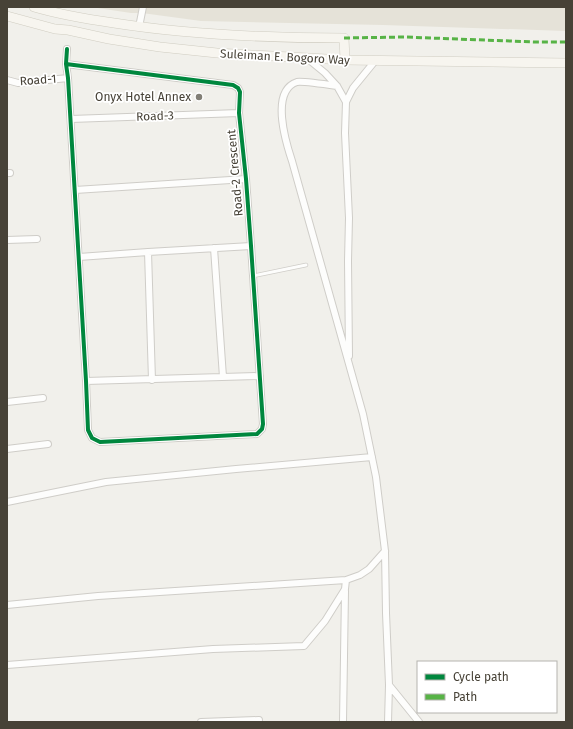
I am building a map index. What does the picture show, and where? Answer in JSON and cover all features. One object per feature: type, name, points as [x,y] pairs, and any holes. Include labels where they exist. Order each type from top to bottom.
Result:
[{"type":"main road","name":"Suleiman E. Bogoro Way","points":[[34,7],[70,16],[139,27],[202,34],[248,37],[344,38],[345,60]]},
{"type":"main road","name":"Suleiman E. Bogoro Way","points":[[7,16],[109,39],[160,47],[217,53],[308,59],[376,61],[566,63]]},
{"type":"street","points":[[139,27],[143,7]]},
{"type":"street","points":[[67,49],[66,64],[71,119],[86,381],[260,376]]},
{"type":"street","points":[[308,59],[325,73],[337,86],[346,102]]},
{"type":"street","points":[[349,365],[349,218],[344,134],[346,102],[352,88],[376,61]]},
{"type":"street","name":"Road-2 Crescent","points":[[66,64],[234,85],[238,88],[240,92],[239,113],[251,246],[263,424],[262,429],[257,434],[100,442],[92,438],[88,430],[86,381]]},
{"type":"street","name":"Road-1","points":[[7,80],[18,83],[68,78]]},
{"type":"street","points":[[337,86],[298,82],[290,86],[285,92],[282,100],[283,124],[286,144],[363,414],[376,477],[385,551],[389,685],[388,722]]},
{"type":"street","name":"Road-3","points":[[71,119],[239,113]]},
{"type":"street","points":[[75,190],[246,179]]},
{"type":"street","points":[[7,240],[37,239]]},
{"type":"street","points":[[79,257],[251,246]]},
{"type":"street","points":[[214,248],[223,377]]},
{"type":"street","points":[[148,252],[152,380]]},
{"type":"street","points":[[7,402],[43,398]]},
{"type":"street","points":[[7,449],[48,444]]},
{"type":"street","points":[[7,502],[106,482],[372,457]]},
{"type":"street","points":[[7,605],[105,596],[346,580],[360,575],[385,551]]},
{"type":"street","points":[[343,722],[346,580]]},
{"type":"street","points":[[7,665],[213,649],[304,646],[325,621],[345,589]]},
{"type":"street","points":[[389,685],[419,722]]},
{"type":"street","points":[[200,722],[259,720]]},
{"type":"lane","points":[[253,276],[306,265]]},
{"type":"shaded area","points":[[91,7],[566,7],[566,31],[201,21]]},
{"type":"marked path","points":[[344,38],[404,37],[566,42]]},
{"type":"cycle path","points":[[66,64],[233,85],[238,88],[240,92],[239,113],[246,179],[263,424],[262,429],[257,434],[100,442],[92,438],[88,430],[66,64],[67,49]]},
{"type":"place","name":"Onyx Hotel Annex","points":[[199,97]]}]
